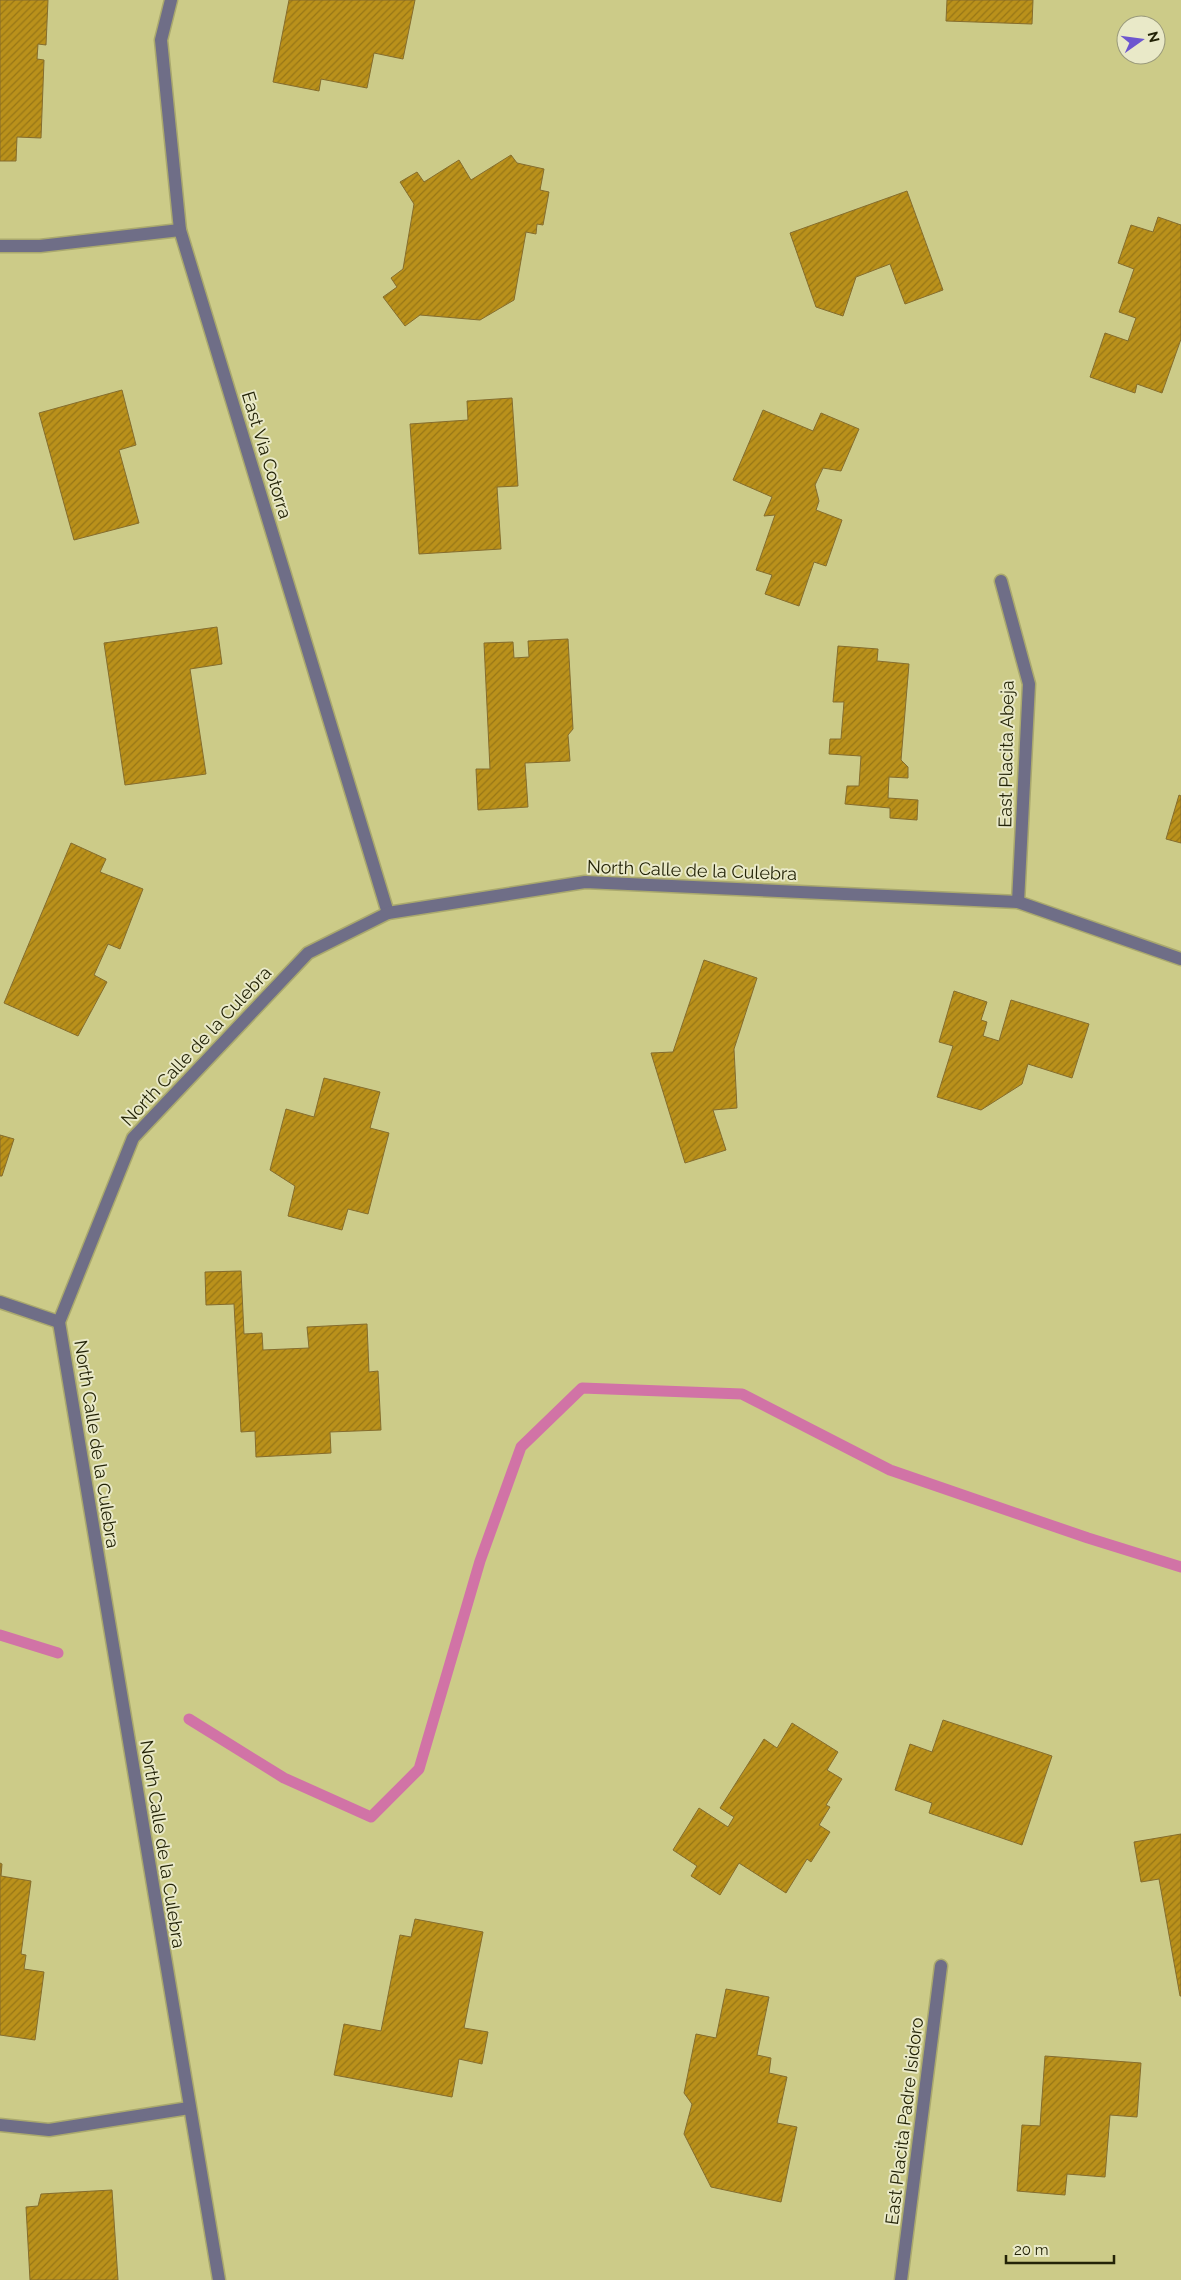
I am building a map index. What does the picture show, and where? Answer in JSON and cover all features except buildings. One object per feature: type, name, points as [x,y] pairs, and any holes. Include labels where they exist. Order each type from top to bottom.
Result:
[{"type":"street","name":"East Via Cotorra","points":[[171,0],[161,40],[180,230],[388,913]]},
{"type":"street","points":[[0,246],[40,246],[180,230]]},
{"type":"street","name":"East Placita Abeja","points":[[1001,581],[1029,684],[1018,902]]},
{"type":"street","name":"North Calle de la Culebra","points":[[219,2280],[59,1322],[133,1138],[308,953],[388,913],[585,882],[1018,902],[1181,959]]},
{"type":"street","points":[[0,1302],[59,1322]]},
{"type":"street","name":"East Placita Padre Isidoro","points":[[900,2280],[941,1966]]},
{"type":"street","points":[[0,2125],[49,2130],[189,2108]]},
{"type":"waterway","points":[[189,1719],[284,1778],[371,1817],[419,1769],[480,1561],[521,1447],[582,1388],[742,1394],[890,1470],[1088,1538],[1181,1567]]},
{"type":"waterway","points":[[0,1635],[58,1653]]}]
